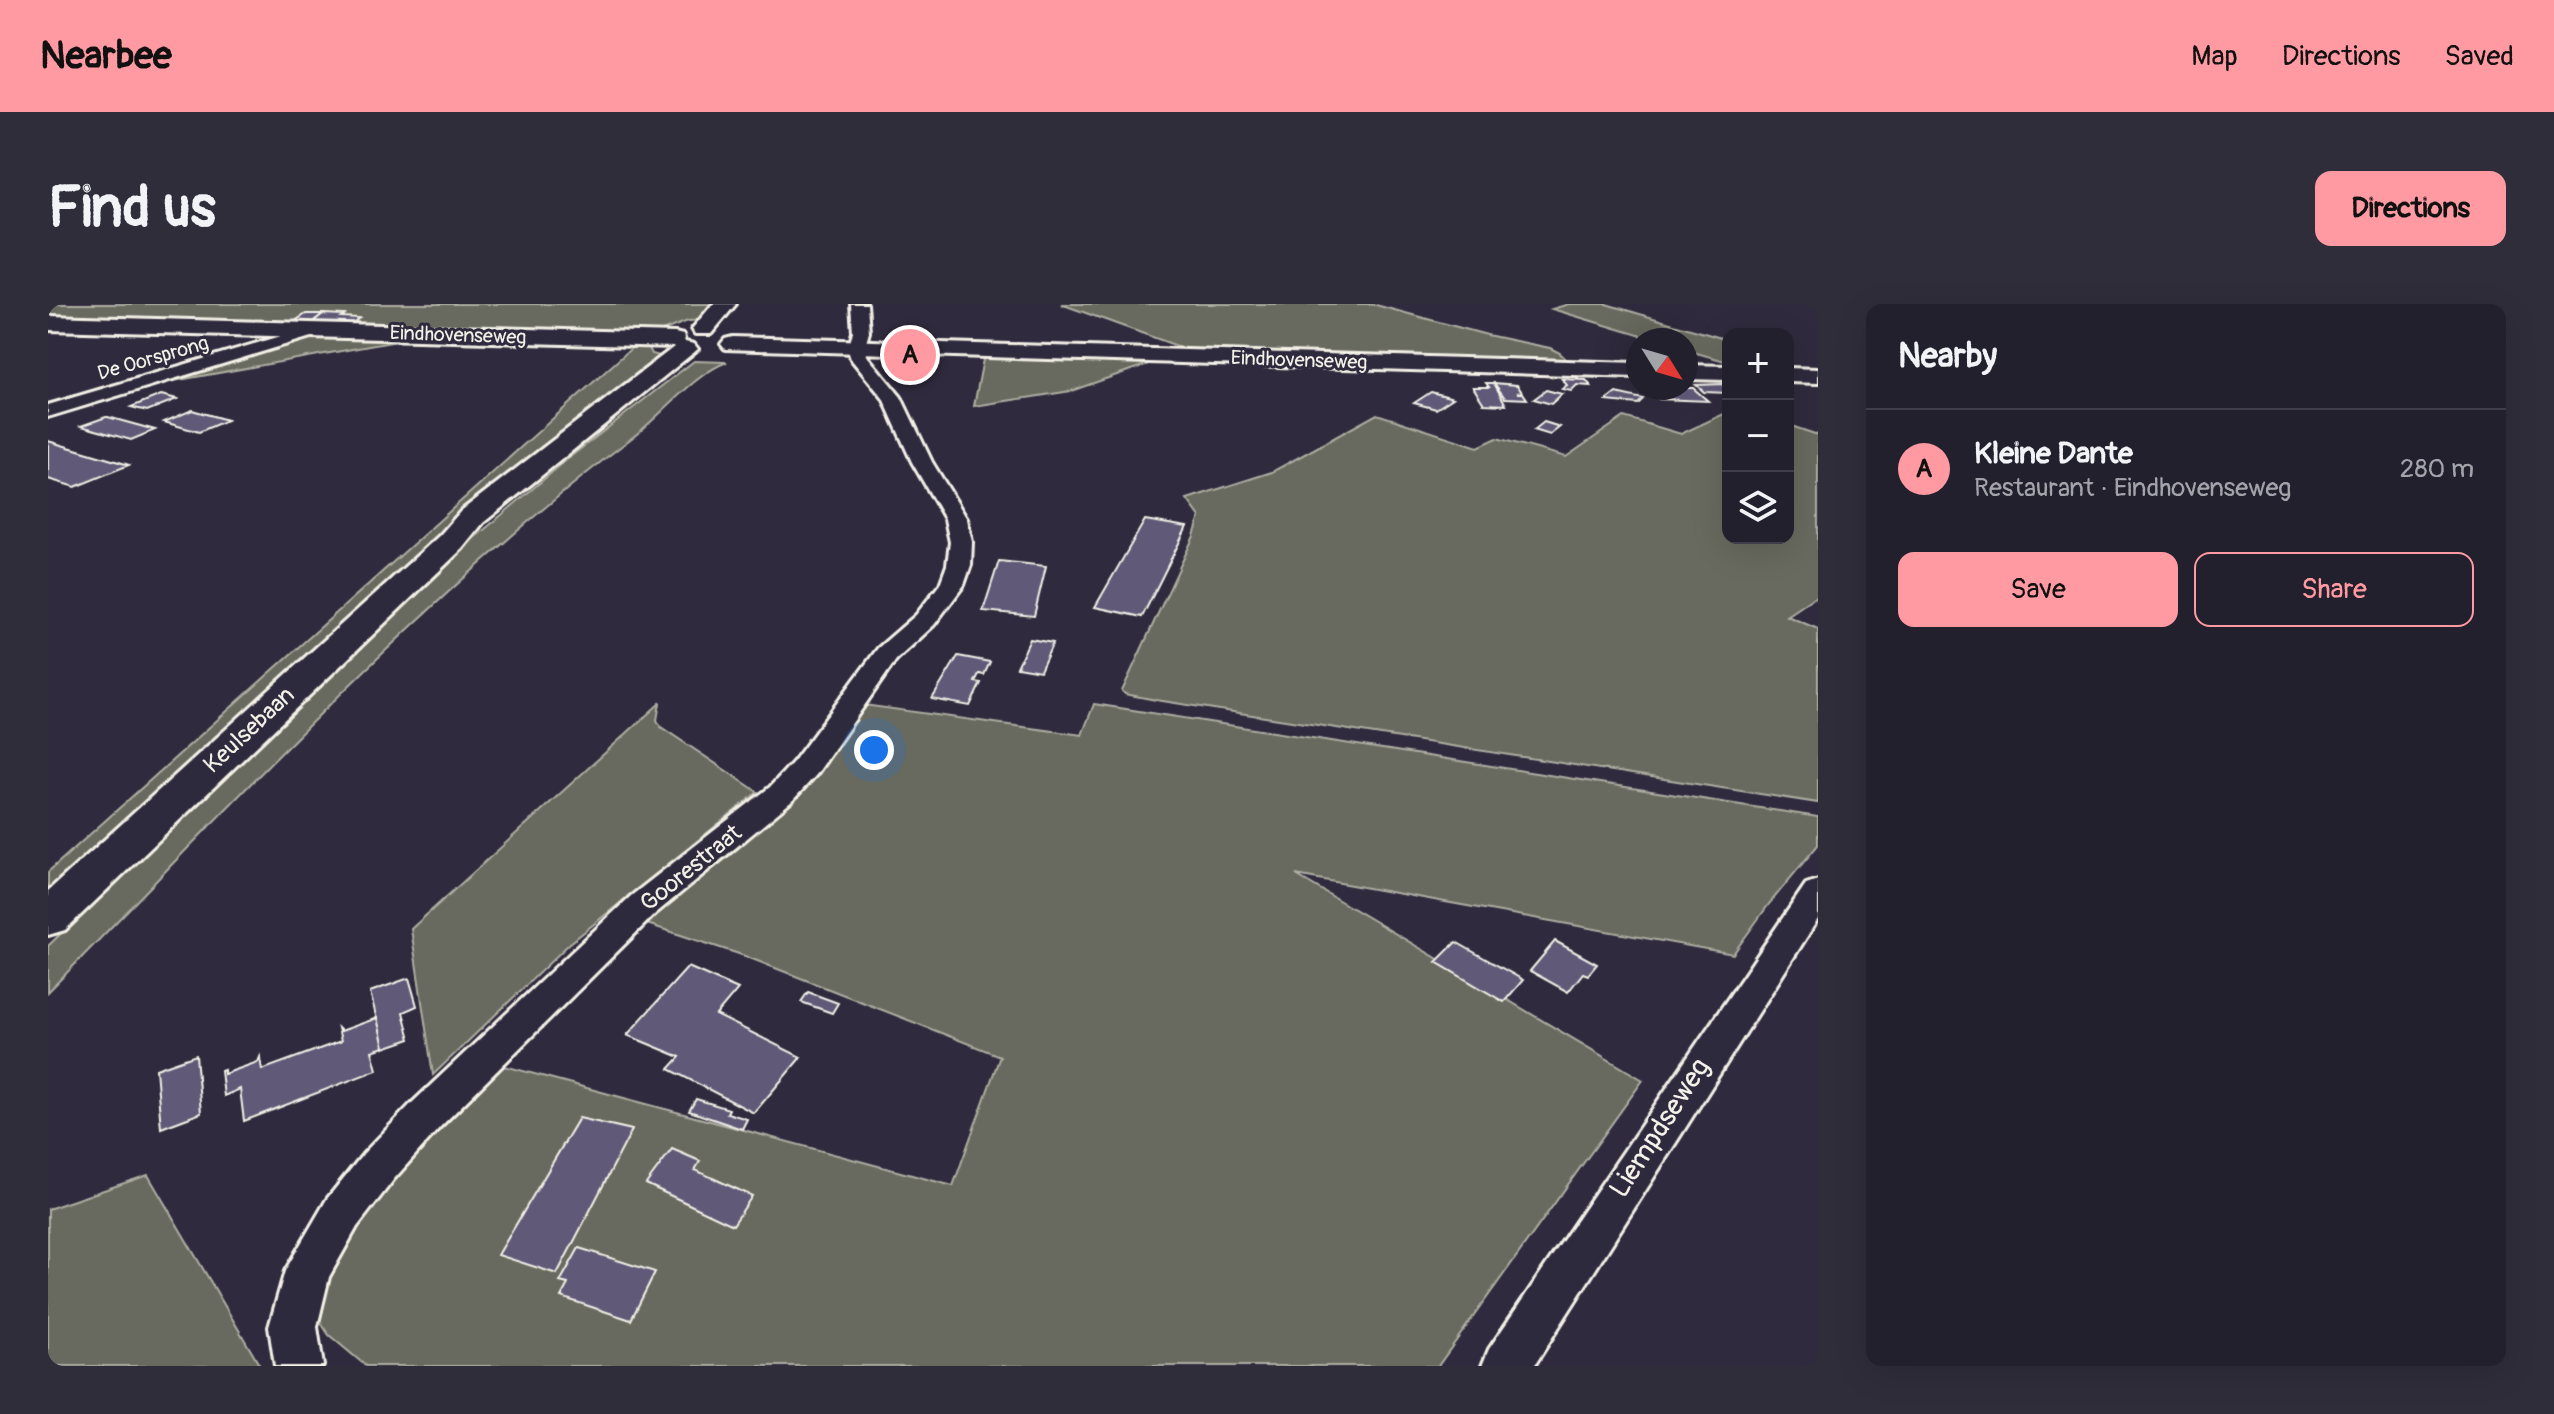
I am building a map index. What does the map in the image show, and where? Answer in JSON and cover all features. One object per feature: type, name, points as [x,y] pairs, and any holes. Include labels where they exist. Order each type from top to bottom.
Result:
[{"type":"main road","name":"Keulsebaan","points":[[709,340],[725,304]]},
{"type":"main road","name":"Keulsebaan","points":[[48,918],[451,542],[486,520],[709,340],[743,304]]},
{"type":"main road","name":"Eindhovenseweg","points":[[48,323],[709,340],[1626,370]]},
{"type":"main road","points":[[1698,372],[1722,373]]},
{"type":"main road","points":[[1794,375],[1818,376]]},
{"type":"street","points":[[858,345],[861,332],[859,304]]},
{"type":"street","name":"De Oorsprong","points":[[48,411],[315,331]]},
{"type":"street","name":"Goorestraat","points":[[299,1366],[293,1327],[308,1271],[342,1213],[379,1166],[426,1115],[643,905],[781,794],[805,768],[887,654],[925,620],[952,585],[959,565],[961,542],[956,519],[922,462],[892,397],[860,359],[858,345]]},
{"type":"street","name":"Liempdseweg","points":[[1506,1366],[1818,892]]},
{"type":"shaded area","points":[[48,304],[720,304],[706,320],[688,321],[654,334],[48,315]]},
{"type":"shaded area","points":[[1061,304],[1372,304],[1487,335],[1550,348],[1570,363],[1191,351]]},
{"type":"shaded area","points":[[1569,304],[1606,304],[1687,328],[1626,328],[1626,331],[1552,309]]},
{"type":"shaded area","points":[[1698,331],[1722,338],[1722,360],[1698,353]]},
{"type":"shaded area","points":[[322,333],[425,336],[140,387]]},
{"type":"shaded area","points":[[637,343],[648,346],[652,354],[667,358],[48,901],[48,872]]},
{"type":"shaded area","points":[[984,354],[1157,361],[1071,391],[974,406]]},
{"type":"shaded area","points":[[694,361],[727,362],[690,385],[644,428],[477,566],[403,634],[259,775],[48,992],[48,946],[445,563],[570,457]]},
{"type":"shaded area","points":[[1377,414],[1478,447],[1497,438],[1566,457],[1624,417],[1681,434],[1722,415],[1722,544],[1794,544],[1794,427],[1818,435],[1818,595],[1787,616],[1818,629],[1818,803],[1156,700],[1122,691],[1194,536],[1200,517],[1187,499],[1272,472]]},
{"type":"shaded area","points":[[660,703],[657,720],[661,727],[758,792],[569,944],[433,1075],[411,929]]},
{"type":"shaded area","points":[[1094,704],[1818,817],[1818,845],[1733,954],[1296,875],[1643,1080],[1438,1366],[366,1366],[329,1335],[319,1320],[318,1297],[360,1211],[497,1064],[953,1186],[1000,1056],[742,955],[644,923],[767,822],[812,774],[864,705],[1082,735]]},
{"type":"shaded area","points":[[148,1175],[260,1366],[48,1366],[48,1209]]},
{"type":"building","points":[[306,314],[323,314],[310,324],[292,323]]},
{"type":"building","points":[[323,314],[359,318],[350,325],[310,324]]},
{"type":"building","points":[[890,353],[930,354],[929,360],[939,360],[938,365],[887,363]]},
{"type":"building","points":[[1562,379],[1586,380],[1591,386],[1577,385],[1571,391],[1562,389],[1567,385]]},
{"type":"building","points":[[1486,383],[1494,383],[1506,405],[1484,404],[1473,387],[1489,387]]},
{"type":"building","points":[[1494,383],[1517,385],[1522,392],[1517,393],[1523,393],[1527,399],[1505,398]]},
{"type":"building","points":[[1722,384],[1722,393],[1704,392],[1698,385]]},
{"type":"building","points":[[1546,390],[1562,394],[1551,404],[1534,399]]},
{"type":"building","points":[[1431,392],[1453,398],[1436,409],[1414,403]]},
{"type":"building","points":[[1698,392],[1708,401],[1684,400],[1698,400]]},
{"type":"building","points":[[1616,393],[1626,395],[1626,400],[1642,400],[1638,404],[1606,401]]},
{"type":"building","points":[[161,395],[177,399],[147,411],[131,407]]},
{"type":"building","points":[[192,410],[227,420],[199,432],[164,422]]},
{"type":"building","points":[[106,417],[155,430],[131,440],[81,426]]},
{"type":"building","points":[[1544,422],[1560,427],[1550,435],[1534,430]]},
{"type":"building","points":[[48,441],[129,465],[75,487],[48,479]]},
{"type":"building","points":[[1145,520],[1187,527],[1142,617],[1095,607]]},
{"type":"building","points":[[999,561],[1046,566],[1034,616],[983,611]]},
{"type":"building","points":[[1030,639],[1053,643],[1040,671],[1017,667]]},
{"type":"building","points":[[958,656],[990,662],[984,675],[979,674],[975,682],[981,683],[970,706],[932,699]]},
{"type":"building","points":[[1555,941],[1597,964],[1588,975],[1583,973],[1568,992],[1530,971]]},
{"type":"building","points":[[1456,942],[1523,980],[1504,1002],[1436,962]]},
{"type":"building","points":[[688,967],[738,989],[716,1015],[801,1057],[754,1113],[669,1069],[680,1057],[627,1035]]},
{"type":"building","points":[[409,978],[417,1006],[403,1012],[410,1039],[384,1048],[370,992]]},
{"type":"building","points":[[808,992],[838,1003],[832,1013],[801,1002]]},
{"type":"building","points":[[377,1018],[384,1047],[372,1051],[377,1070],[244,1121],[240,1089],[224,1096],[221,1071],[224,1070],[224,1074],[258,1062],[260,1057],[262,1070],[341,1041],[338,1028],[341,1031]]},
{"type":"building","points":[[196,1055],[201,1113],[161,1128],[156,1069]]},
{"type":"building","points":[[696,1099],[729,1109],[727,1113],[747,1119],[742,1129],[689,1111]]},
{"type":"building","points":[[579,1118],[632,1130],[557,1274],[498,1255]]},
{"type":"building","points":[[672,1149],[700,1161],[695,1170],[752,1196],[733,1225],[646,1184]]},
{"type":"building","points":[[579,1248],[655,1272],[631,1320],[561,1297],[568,1284],[560,1282]]},
{"type":"place","name":"Kleine Dante","points":[[910,355]]}]
